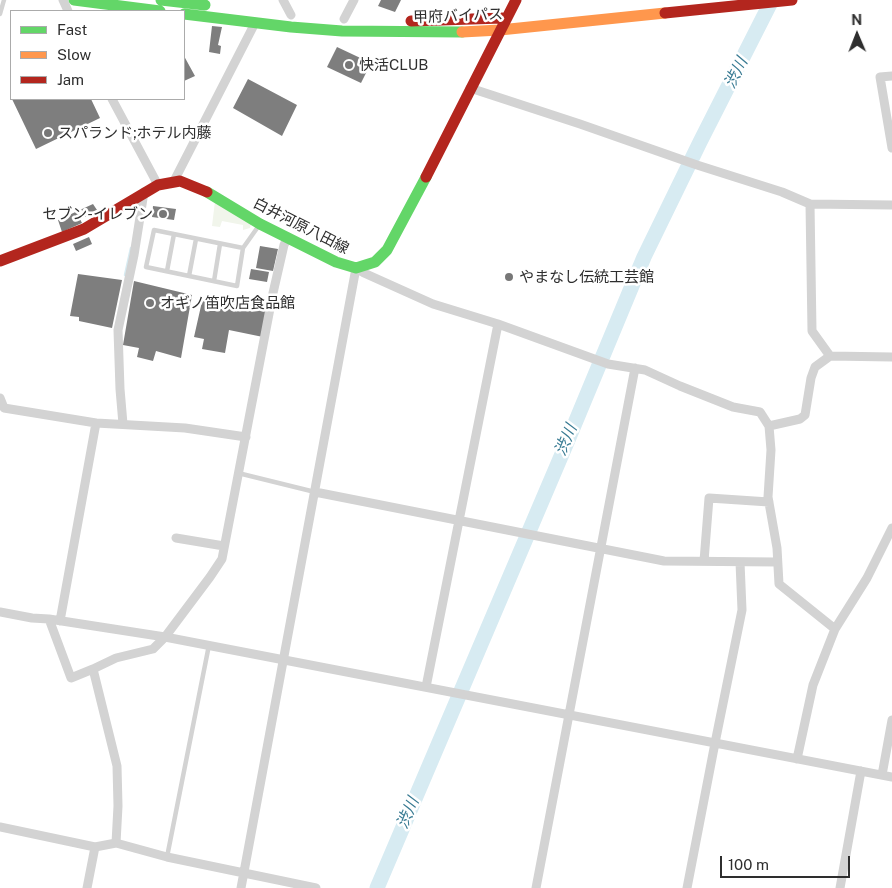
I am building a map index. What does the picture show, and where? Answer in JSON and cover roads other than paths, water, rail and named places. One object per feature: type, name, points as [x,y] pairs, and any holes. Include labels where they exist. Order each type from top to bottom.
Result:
[{"type":"main road","points":[[74,0],[152,10]]},
{"type":"main road","points":[[161,0],[286,15]]},
{"type":"main road","name":"白井河原八田線","points":[[0,260],[84,228],[158,185],[180,181],[195,186],[260,224],[336,262],[356,268],[375,262],[387,250],[516,0]]},
{"type":"main road","name":"甲府バイパス","points":[[349,19],[393,22],[506,18],[682,0]]},
{"type":"main road","name":"甲府バイパス","points":[[185,14],[342,31],[445,33],[500,30],[792,0]]},
{"type":"street","points":[[283,0],[286,15]]},
{"type":"street","points":[[349,19],[354,0]]},
{"type":"street","points":[[174,181],[255,23]]},
{"type":"street","points":[[892,76],[880,78],[892,148]]},
{"type":"street","points":[[470,88],[681,160],[782,192],[810,204],[892,205]]},
{"type":"street","points":[[113,100],[158,185]]},
{"type":"street","points":[[123,424],[118,330],[134,255],[144,192]]},
{"type":"street","points":[[810,204],[812,331],[830,356]]},
{"type":"street","points":[[49,619],[71,678],[116,658],[153,649],[165,637],[222,559],[273,293],[284,245],[288,237]]},
{"type":"street","points":[[241,888],[356,268],[433,304],[498,324],[608,364],[645,370],[733,407],[760,412],[769,426],[771,450],[769,502],[777,548],[779,584],[835,629]]},
{"type":"street","points":[[426,687],[498,324]]},
{"type":"street","points":[[769,426],[800,419],[806,415],[811,378],[815,367],[830,356],[892,357]]},
{"type":"street","points":[[536,888],[635,368]]},
{"type":"street","points":[[0,398],[4,408],[96,423],[185,428],[246,437]]},
{"type":"street","points":[[60,621],[96,423]]},
{"type":"street","points":[[315,492],[664,562],[777,562]]},
{"type":"street","points":[[704,561],[709,498],[769,502]]},
{"type":"street","points":[[797,759],[814,684],[835,629],[867,578],[892,528]]},
{"type":"street","points":[[176,538],[224,546]]},
{"type":"street","points":[[687,888],[714,743],[742,610],[740,562]]},
{"type":"street","points":[[0,612],[209,645],[892,777]]},
{"type":"street","points":[[93,669],[117,766],[118,806],[116,844]]},
{"type":"street","points":[[882,775],[892,720]]},
{"type":"street","points":[[840,888],[861,771]]},
{"type":"street","points":[[0,828],[94,847],[116,844],[243,874],[316,888]]},
{"type":"street","points":[[87,888],[94,847]]},
{"type":"lane","points":[[0,14],[4,0]]},
{"type":"lane","points":[[243,248],[154,230],[146,267],[237,286],[243,248],[260,224]]},
{"type":"lane","points":[[167,271],[174,234]]},
{"type":"lane","points":[[189,276],[196,239]]},
{"type":"lane","points":[[214,281],[220,244]]},
{"type":"lane","points":[[237,473],[315,492]]},
{"type":"lane","points":[[167,857],[209,645]]},
{"type":"waterway","name":"渋川","points":[[377,888],[644,257],[772,0]]},
{"type":"waterway","points":[[125,275],[131,248]]},
{"type":"place","name":"快活CLUB","points":[[349,65]]},
{"type":"place","name":"スパランド;ホテル内藤","points":[[48,133]]},
{"type":"place","name":"セブン-イレブン","points":[[163,214]]},
{"type":"place","name":"やまなし伝統工芸館","points":[[509,277]]},
{"type":"place","name":"オギノ笛吹店食品館","points":[[150,303]]}]
